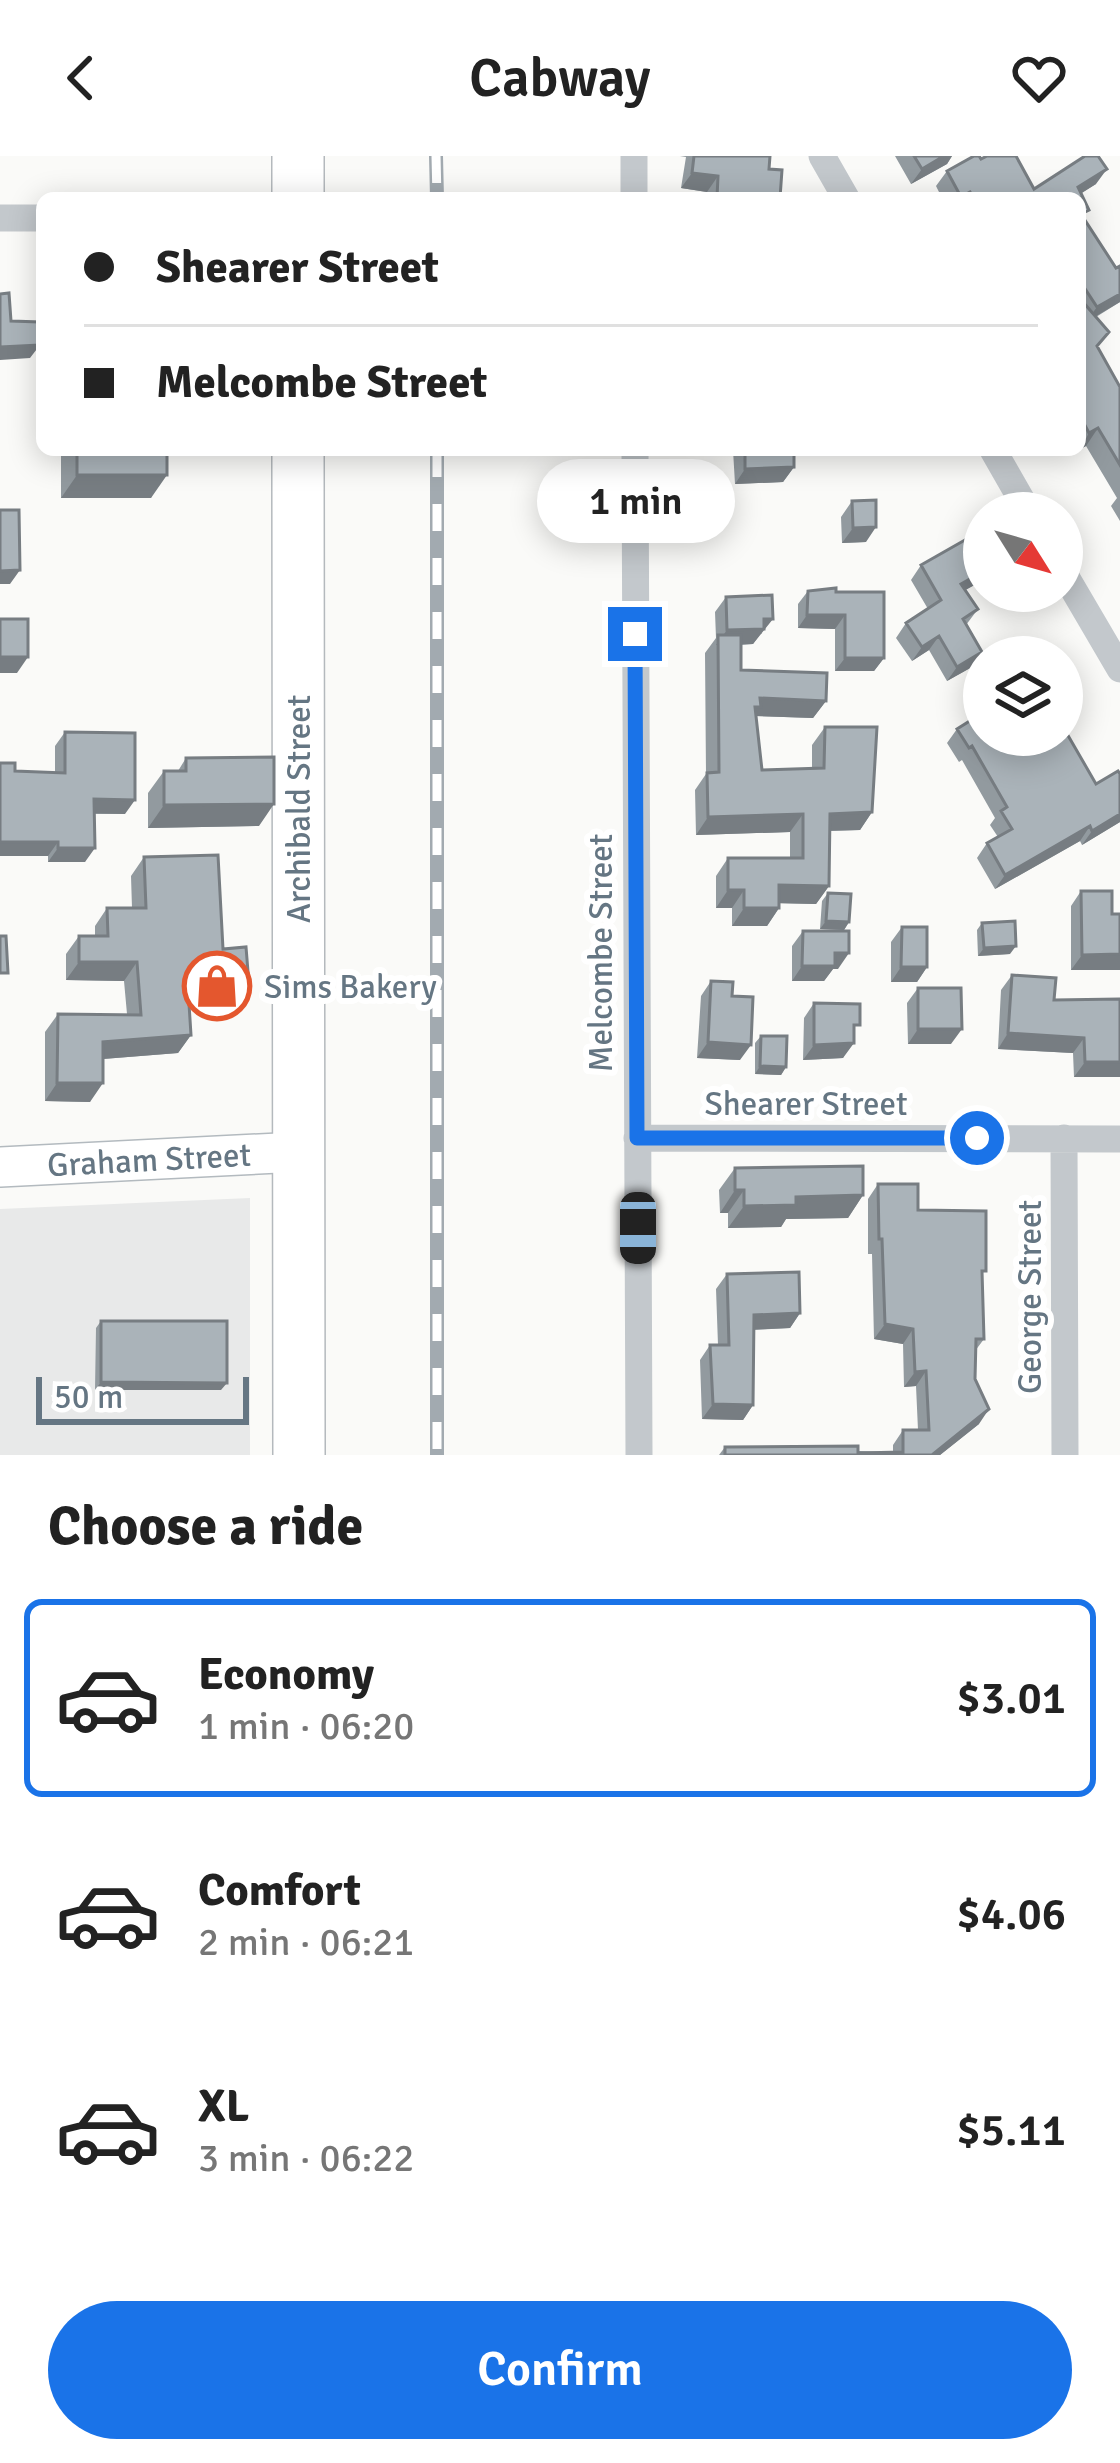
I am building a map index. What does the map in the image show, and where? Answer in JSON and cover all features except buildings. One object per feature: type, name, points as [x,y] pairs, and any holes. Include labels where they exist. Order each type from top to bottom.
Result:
[{"type":"highway","points":[[298,156],[298,192]]},
{"type":"highway","name":"Archibald Street","points":[[298,456],[299,1455]]},
{"type":"street","points":[[634,156],[634,192]]},
{"type":"street","points":[[822,156],[843,192]]},
{"type":"street","points":[[0,218],[36,218]]},
{"type":"street","name":"Melcombe Street","points":[[635,456],[639,1455]]},
{"type":"street","points":[[996,456],[1017,492]]},
{"type":"street","points":[[1083,605],[1120,669]]},
{"type":"street","name":"Shearer Street","points":[[637,1138],[1120,1139]]},
{"type":"street","name":"George Street","points":[[1064,1138],[1065,1455]]},
{"type":"street","name":"Graham Street","points":[[0,1167],[298,1152]]},
{"type":"shaded area","points":[[250,1198],[250,1455],[0,1455],[0,1209]]},
{"type":"railway","points":[[436,156],[437,192]]},
{"type":"railway","points":[[437,456],[437,1455]]},
{"type":"place","name":"Sims Bakery","points":[[217,986]]},
{"type":"route","points":[[635,634],[637,1138],[977,1138]]}]
